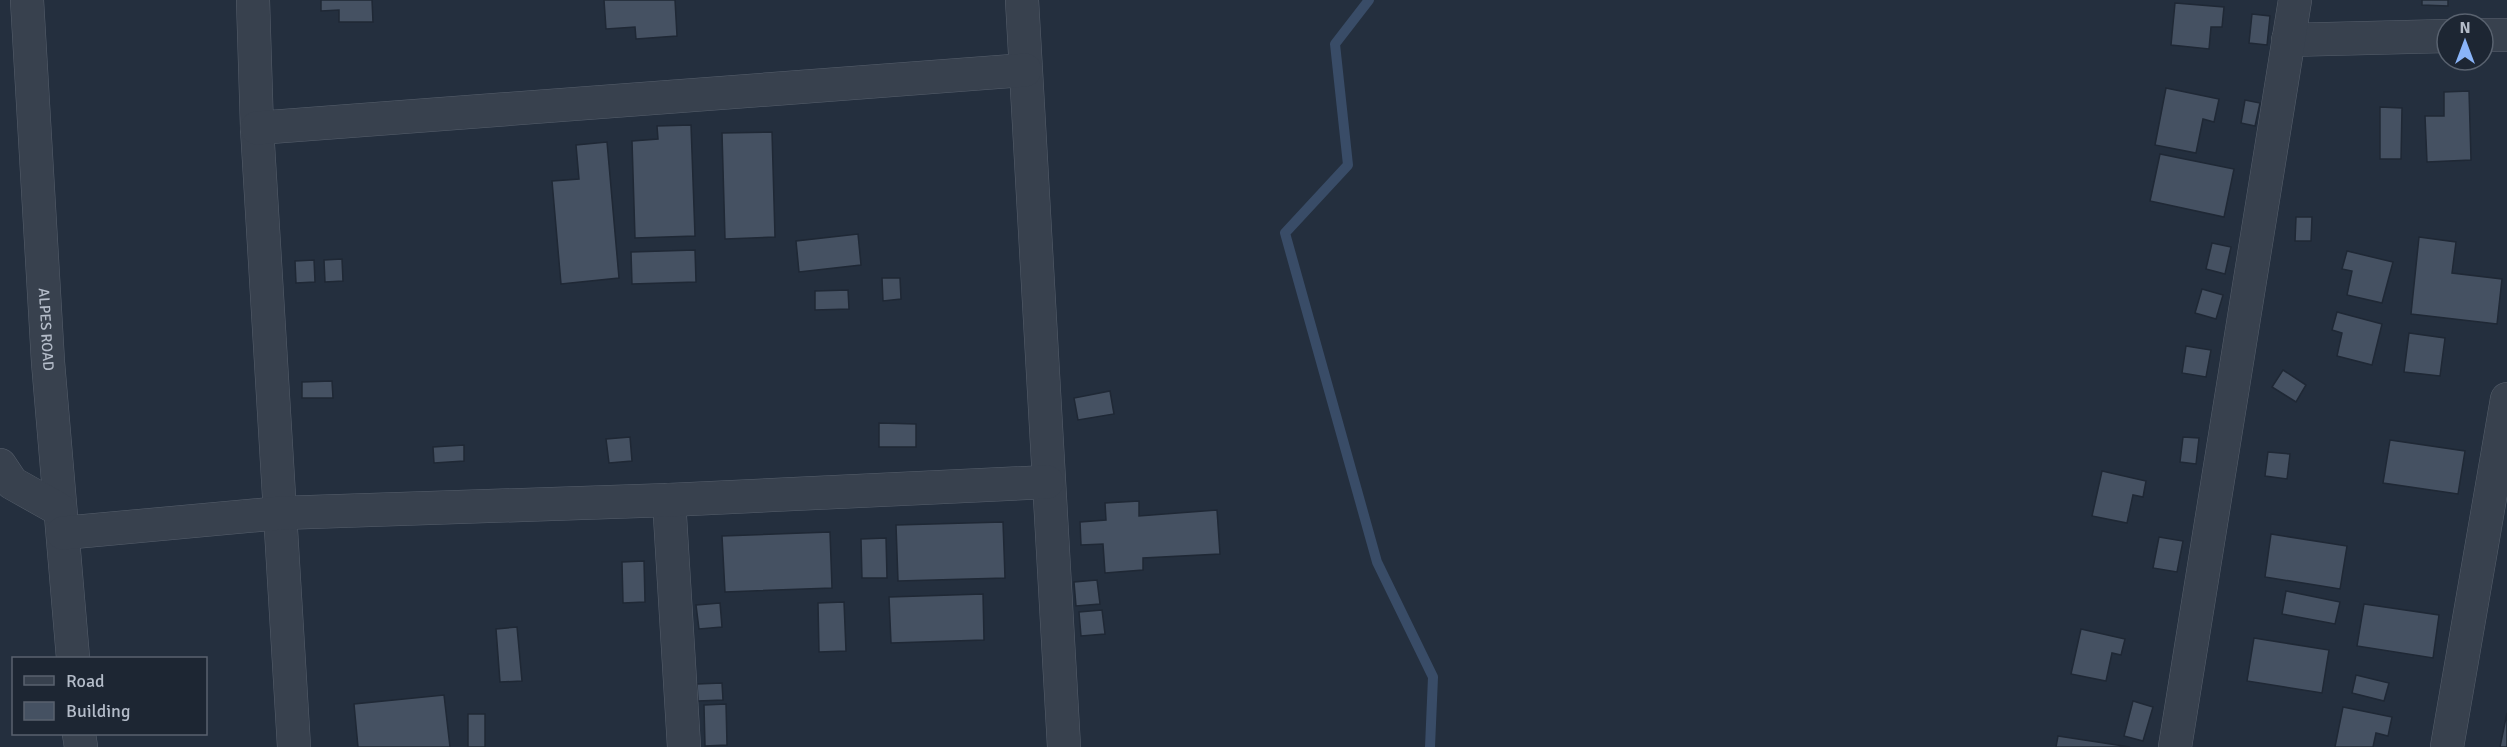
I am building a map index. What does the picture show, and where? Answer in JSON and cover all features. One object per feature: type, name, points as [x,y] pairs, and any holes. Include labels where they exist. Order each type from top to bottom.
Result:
[{"type":"street","name":"ALPES ROAD","points":[[27,0],[48,362],[73,657]]},
{"type":"street","points":[[253,0],[257,128],[294,747]]},
{"type":"street","points":[[1022,0],[1047,482],[1064,747]]},
{"type":"street","points":[[2175,747],[2295,0]]},
{"type":"street","points":[[2288,40],[2435,36]]},
{"type":"street","points":[[257,128],[1025,70]]},
{"type":"street","points":[[2447,747],[2507,399]]},
{"type":"street","points":[[0,465],[12,483],[61,521],[669,500],[1047,482]]},
{"type":"street","points":[[669,500],[684,747]]},
{"type":"building","points":[[321,0],[372,0],[373,22],[339,22],[339,10],[321,11]]},
{"type":"building","points":[[604,0],[675,0],[677,36],[636,39],[635,27],[606,29]]},
{"type":"building","points":[[2422,0],[2448,0],[2448,6],[2422,5]]},
{"type":"building","points":[[2175,3],[2224,7],[2222,27],[2211,27],[2209,49],[2171,45]]},
{"type":"building","points":[[2252,14],[2270,16],[2267,45],[2249,43]]},
{"type":"building","points":[[2166,88],[2219,99],[2214,122],[2203,119],[2196,153],[2155,145]]},
{"type":"building","points":[[2469,91],[2471,160],[2427,162],[2425,116],[2444,116],[2444,92]]},
{"type":"building","points":[[2245,100],[2260,103],[2255,126],[2241,123]]},
{"type":"building","points":[[2380,107],[2402,108],[2401,159],[2380,159]]},
{"type":"building","points":[[691,125],[695,236],[635,238],[632,141],[658,139],[657,126]]},
{"type":"building","points":[[772,132],[775,237],[725,239],[722,133]]},
{"type":"building","points":[[607,142],[619,278],[561,284],[552,181],[579,179],[576,145]]},
{"type":"building","points":[[2160,154],[2234,169],[2224,217],[2150,201]]},
{"type":"building","points":[[2296,217],[2312,217],[2311,241],[2295,241]]},
{"type":"building","points":[[858,234],[861,265],[799,272],[796,241]]},
{"type":"building","points":[[2419,237],[2456,242],[2452,273],[2502,279],[2497,324],[2411,314]]},
{"type":"building","points":[[2212,243],[2231,247],[2225,274],[2206,269]]},
{"type":"building","points":[[695,250],[696,282],[632,284],[631,252]]},
{"type":"building","points":[[2347,251],[2393,262],[2382,303],[2347,295],[2352,271],[2342,269]]},
{"type":"building","points":[[342,259],[343,281],[325,282],[324,260]]},
{"type":"building","points":[[314,260],[315,282],[296,283],[295,261]]},
{"type":"building","points":[[882,278],[900,278],[901,299],[883,301]]},
{"type":"building","points":[[2202,289],[2223,295],[2216,319],[2195,313]]},
{"type":"building","points":[[848,290],[849,309],[815,310],[815,291]]},
{"type":"building","points":[[2337,312],[2382,324],[2372,365],[2337,356],[2342,333],[2332,330]]},
{"type":"building","points":[[2409,333],[2445,338],[2440,376],[2404,372]]},
{"type":"building","points":[[2186,346],[2211,350],[2206,377],[2182,373]]},
{"type":"building","points":[[2283,370],[2306,385],[2296,402],[2272,387]]},
{"type":"building","points":[[332,381],[333,398],[302,398],[302,382]]},
{"type":"building","points":[[1110,391],[1114,414],[1078,420],[1074,398]]},
{"type":"building","points":[[879,423],[916,424],[916,447],[879,447]]},
{"type":"building","points":[[630,437],[632,461],[609,463],[606,439]]},
{"type":"building","points":[[2183,437],[2199,438],[2196,464],[2180,462]]},
{"type":"building","points":[[2390,440],[2465,451],[2458,494],[2383,483]]},
{"type":"building","points":[[464,445],[464,461],[434,463],[433,447]]},
{"type":"building","points":[[2268,452],[2290,454],[2287,479],[2265,476]]},
{"type":"building","points":[[2102,471],[2146,481],[2143,497],[2133,495],[2127,523],[2092,516]]},
{"type":"building","points":[[1139,501],[1139,516],[1217,510],[1220,554],[1143,558],[1143,570],[1105,573],[1103,544],[1081,545],[1080,522],[1106,520],[1105,503]]},
{"type":"building","points":[[1003,522],[1005,578],[898,581],[896,525]]},
{"type":"building","points":[[830,532],[832,588],[725,592],[722,536]]},
{"type":"building","points":[[2271,534],[2347,546],[2340,589],[2265,577]]},
{"type":"building","points":[[2159,537],[2183,541],[2177,572],[2153,568]]},
{"type":"building","points":[[886,538],[887,578],[862,578],[861,539]]},
{"type":"building","points":[[644,561],[645,602],[623,603],[622,562]]},
{"type":"building","points":[[1097,580],[1100,604],[1076,606],[1074,582]]},
{"type":"building","points":[[2286,591],[2340,602],[2335,624],[2282,614]]},
{"type":"building","points":[[983,594],[984,640],[891,643],[889,597]]},
{"type":"building","points":[[844,602],[846,651],[819,652],[818,603]]},
{"type":"building","points":[[720,603],[722,627],[699,629],[696,605]]},
{"type":"building","points":[[2364,604],[2439,615],[2433,658],[2357,646]]},
{"type":"building","points":[[1102,610],[1105,634],[1081,636],[1079,612]]},
{"type":"building","points":[[517,627],[522,681],[500,682],[496,629]]},
{"type":"building","points":[[2081,629],[2125,639],[2121,655],[2112,653],[2106,681],[2071,674]]},
{"type":"building","points":[[2254,638],[2329,650],[2322,693],[2247,681]]},
{"type":"building","points":[[2356,675],[2389,683],[2384,701],[2352,693]]},
{"type":"building","points":[[722,683],[723,700],[698,701],[697,684]]},
{"type":"building","points":[[444,695],[450,747],[358,747],[354,704]]},
{"type":"building","points":[[2133,701],[2153,707],[2143,741],[2124,736]]},
{"type":"building","points":[[726,704],[727,745],[705,746],[704,705]]},
{"type":"building","points":[[2343,707],[2392,717],[2388,736],[2376,733],[2373,747],[2335,747]]},
{"type":"building","points":[[2507,713],[2507,747],[2500,747]]},
{"type":"building","points":[[468,714],[485,714],[485,747],[468,747]]},
{"type":"building","points":[[2058,736],[2130,747],[2056,747]]},
{"type":"waterway","points":[[1369,0],[1335,44],[1348,165],[1285,233],[1377,562],[1433,677],[1430,747]]}]
